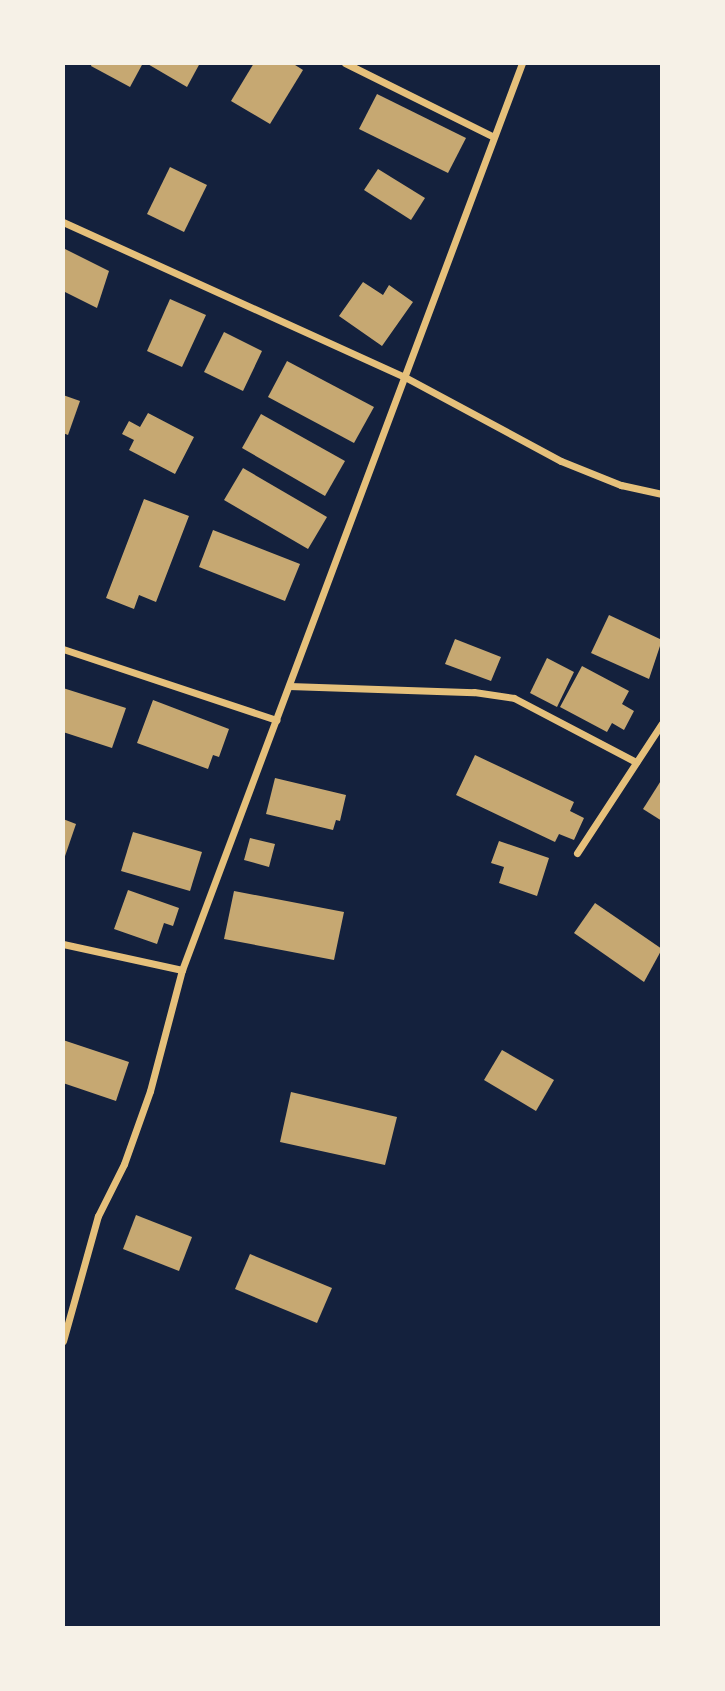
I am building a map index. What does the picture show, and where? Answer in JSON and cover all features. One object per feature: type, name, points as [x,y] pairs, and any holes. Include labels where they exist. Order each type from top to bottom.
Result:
[{"type":"street","points":[[345,63],[494,137]]},
{"type":"street","points":[[63,1341],[98,1216],[124,1164],[150,1091],[182,970],[522,63]]},
{"type":"street","points":[[63,222],[403,376],[561,461],[621,485],[662,494]]},
{"type":"street","points":[[63,649],[276,720]]},
{"type":"street","points":[[289,686],[474,692],[514,698],[636,762]]},
{"type":"street","points":[[577,853],[662,723]]},
{"type":"street","points":[[63,944],[182,970]]},
{"type":"building","points":[[92,63],[143,63],[130,87],[91,66]]},
{"type":"building","points":[[146,63],[200,63],[187,87]]},
{"type":"building","points":[[254,63],[292,63],[303,70],[270,124],[231,101]]},
{"type":"building","points":[[377,94],[466,138],[448,173],[359,129]]},
{"type":"building","points":[[170,167],[207,185],[184,232],[147,214]]},
{"type":"building","points":[[378,169],[425,198],[411,220],[364,190]]},
{"type":"building","points":[[63,248],[109,271],[97,308],[63,291]]},
{"type":"building","points":[[363,282],[383,295],[389,285],[413,302],[382,346],[339,316]]},
{"type":"building","points":[[170,299],[206,315],[182,367],[147,351]]},
{"type":"building","points":[[224,332],[262,351],[243,391],[204,372]]},
{"type":"building","points":[[287,361],[374,407],[354,443],[268,397]]},
{"type":"building","points":[[63,395],[80,401],[68,435],[63,433]]},
{"type":"building","points":[[148,413],[194,437],[175,474],[129,450],[134,440],[122,434],[129,421],[140,427]]},
{"type":"building","points":[[261,414],[345,461],[325,496],[242,448]]},
{"type":"building","points":[[243,468],[327,517],[308,549],[224,500]]},
{"type":"building","points":[[144,499],[189,516],[156,602],[139,595],[134,609],[106,598]]},
{"type":"building","points":[[213,530],[300,564],[285,601],[199,567]]},
{"type":"building","points":[[609,615],[662,640],[649,679],[591,653]]},
{"type":"building","points":[[455,639],[501,657],[491,681],[445,664]]},
{"type":"building","points":[[547,658],[574,672],[557,707],[530,693]]},
{"type":"building","points":[[582,666],[629,691],[622,704],[634,711],[624,730],[612,723],[607,732],[560,707]]},
{"type":"building","points":[[63,688],[126,708],[112,748],[63,732]]},
{"type":"building","points":[[153,700],[229,729],[219,757],[213,755],[208,769],[137,743]]},
{"type":"building","points":[[475,755],[574,802],[570,811],[584,818],[574,840],[559,834],[555,842],[456,795]]},
{"type":"building","points":[[275,778],[346,795],[340,821],[336,820],[333,830],[266,814]]},
{"type":"building","points":[[662,779],[662,821],[643,809]]},
{"type":"building","points":[[63,819],[76,824],[63,862]]},
{"type":"building","points":[[133,832],[202,852],[190,891],[121,871]]},
{"type":"building","points":[[250,838],[275,844],[269,867],[244,860]]},
{"type":"building","points":[[499,841],[549,858],[537,896],[499,883],[504,867],[491,863]]},
{"type":"building","points":[[128,890],[179,908],[173,926],[164,923],[157,944],[114,929]]},
{"type":"building","points":[[234,891],[344,912],[334,960],[224,939]]},
{"type":"building","points":[[595,903],[662,949],[644,982],[574,933]]},
{"type":"building","points":[[63,1040],[129,1062],[116,1101],[63,1083]]},
{"type":"building","points":[[502,1050],[554,1080],[536,1111],[484,1080]]},
{"type":"building","points":[[291,1092],[397,1117],[385,1165],[280,1142]]},
{"type":"building","points":[[136,1215],[192,1237],[179,1271],[123,1249]]},
{"type":"building","points":[[250,1254],[332,1288],[317,1323],[235,1289]]}]
